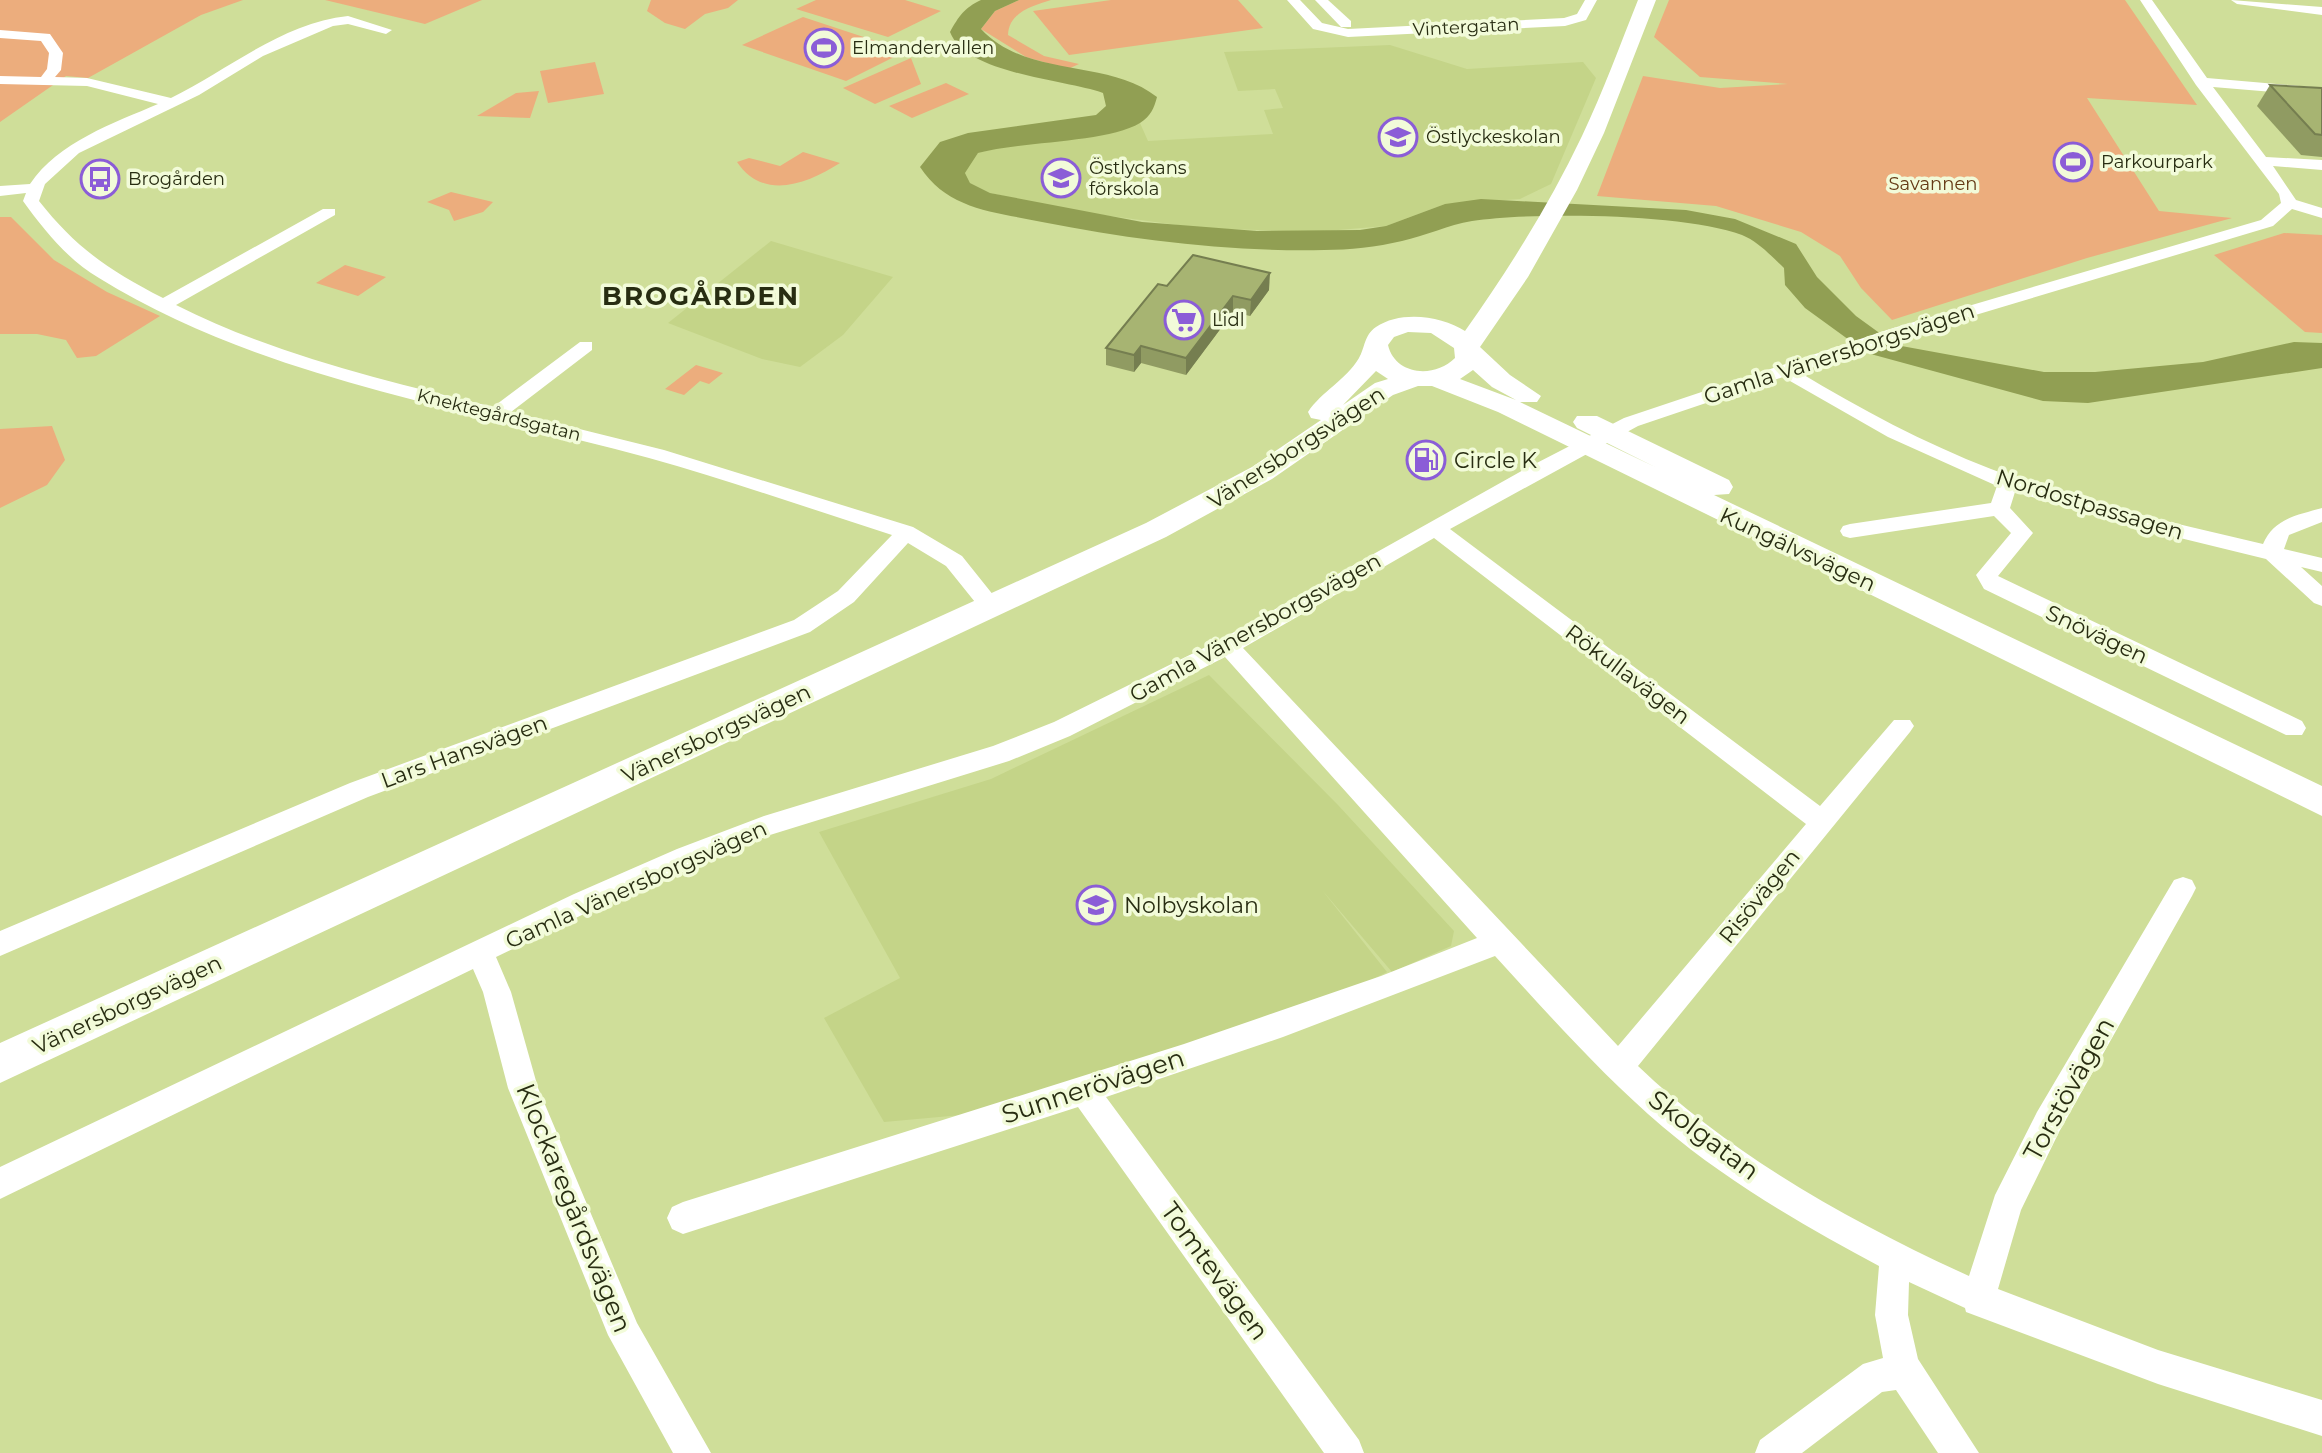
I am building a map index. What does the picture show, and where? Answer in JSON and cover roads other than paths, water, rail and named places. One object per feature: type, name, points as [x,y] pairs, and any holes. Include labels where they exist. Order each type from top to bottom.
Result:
[{"type":"main road","points":[[1468,350],[1516,277],[1539,232],[1566,190],[1594,133],[1647,0]]},
{"type":"main road","points":[[1418,325],[1463,306],[1539,232]]},
{"type":"main road","name":"Kungälvsvägen","points":[[1418,325],[1448,331],[1501,381],[1597,439],[2322,802]]},
{"type":"main road","name":"Vänersborgsvägen","points":[[0,1063],[985,599],[1171,503],[1260,454],[1325,410],[1372,360],[1378,337],[1385,332],[1418,325]]},
{"type":"main road","name":"Kungälvsvägen","points":[[1374,350],[1387,367],[1597,439]]},
{"type":"main road","name":"Vänersborgsvägen","points":[[0,1038],[985,599],[1213,502],[1276,464],[1384,389],[1464,367],[1468,350]]},
{"type":"street","name":"Vintergatan","points":[[1293,0],[1318,26],[1330,31],[1565,22],[1582,17],[1591,0]]},
{"type":"street","points":[[1321,0],[1346,24]]},
{"type":"street","points":[[2146,0],[2201,82],[2287,194],[2289,203],[2322,213]]},
{"type":"street","points":[[2237,0],[2322,11]]},
{"type":"street","points":[[0,191],[32,188],[75,150],[173,103],[232,66],[330,22],[348,20],[386,30]]},
{"type":"street","points":[[0,34],[45,37],[56,53],[54,70],[46,79]]},
{"type":"street","points":[[0,80],[46,79],[104,84],[173,103]]},
{"type":"street","points":[[2201,82],[2322,92]]},
{"type":"street","points":[[2262,161],[2322,165]]},
{"type":"street","name":"Knektegårdsgatan","points":[[32,188],[31,201],[37,213],[58,236],[103,274],[211,329],[365,381],[657,454],[906,532],[954,561],[985,599]]},
{"type":"street","name":"Gamla Vänersborgsvägen","points":[[0,1183],[583,902],[764,826],[1000,754],[1062,729],[1228,646],[1597,439],[1784,370],[1896,333],[2267,223],[2279,216],[2289,203]]},
{"type":"street","points":[[163,305],[329,212]]},
{"type":"street","points":[[497,413],[586,346]]},
{"type":"street","name":"Nordostpassagen","points":[[1784,370],[1887,428],[2008,483],[2182,533],[2322,565]]},
{"type":"street","points":[[1850,531],[1999,509],[2008,483]]},
{"type":"street","name":"Snövägen","points":[[1999,509],[2023,529],[2023,533],[1987,575],[1992,584],[2294,728]]},
{"type":"street","points":[[2322,515],[2280,529],[2272,541],[2273,553],[2322,598]]},
{"type":"street","name":"Rökullavägen","points":[[1435,528],[1821,821]]},
{"type":"street","name":"Lars Hansvägen","points":[[0,944],[359,790],[802,626],[828,614],[846,599],[906,532]]},
{"type":"street","name":"Skolgatan","points":[[1228,646],[1496,940],[1619,1067],[1697,1136],[1793,1200],[1978,1300],[2156,1369],[2322,1418]]},
{"type":"street","name":"Risövägen","points":[[1619,1067],[1902,726]]},
{"type":"street","name":"Torstövägen","points":[[1978,1300],[2006,1206],[2048,1122],[2183,888]]},
{"type":"street","name":"Sunnerövägen","points":[[683,1218],[1365,996],[1480,951],[1496,940]]},
{"type":"street","name":"Klockaregårdsvägen","points":[[480,953],[497,992],[523,1088],[625,1335],[684,1450]]},
{"type":"street","name":"Tomtevägen","points":[[1083,1090],[1346,1453]]},
{"type":"street","points":[[1897,1258],[1890,1286],[1902,1372],[1930,1418],[1961,1453]]},
{"type":"street","points":[[1773,1453],[1875,1376],[1902,1372]]},
{"type":"place","name":"Elmandervallen","points":[[824,48]]},
{"type":"place","name":"Östlyckeskolan","points":[[1398,137]]},
{"type":"place","name":"Parkourpark","points":[[2073,162]]},
{"type":"place","name":"Östlyckans förskola","points":[[1061,178]]},
{"type":"place","name":"Brogården","points":[[100,179]]},
{"type":"place","name":"Lidl","points":[[1184,320]]},
{"type":"place","name":"Circle K","points":[[1426,460]]},
{"type":"place","name":"Nolbyskolan","points":[[1096,905]]},
{"type":"district","name":"BROGÅRDEN","points":[[701,296]]},
{"type":"park label","name":"Savannen","points":[[1933,184]]}]
